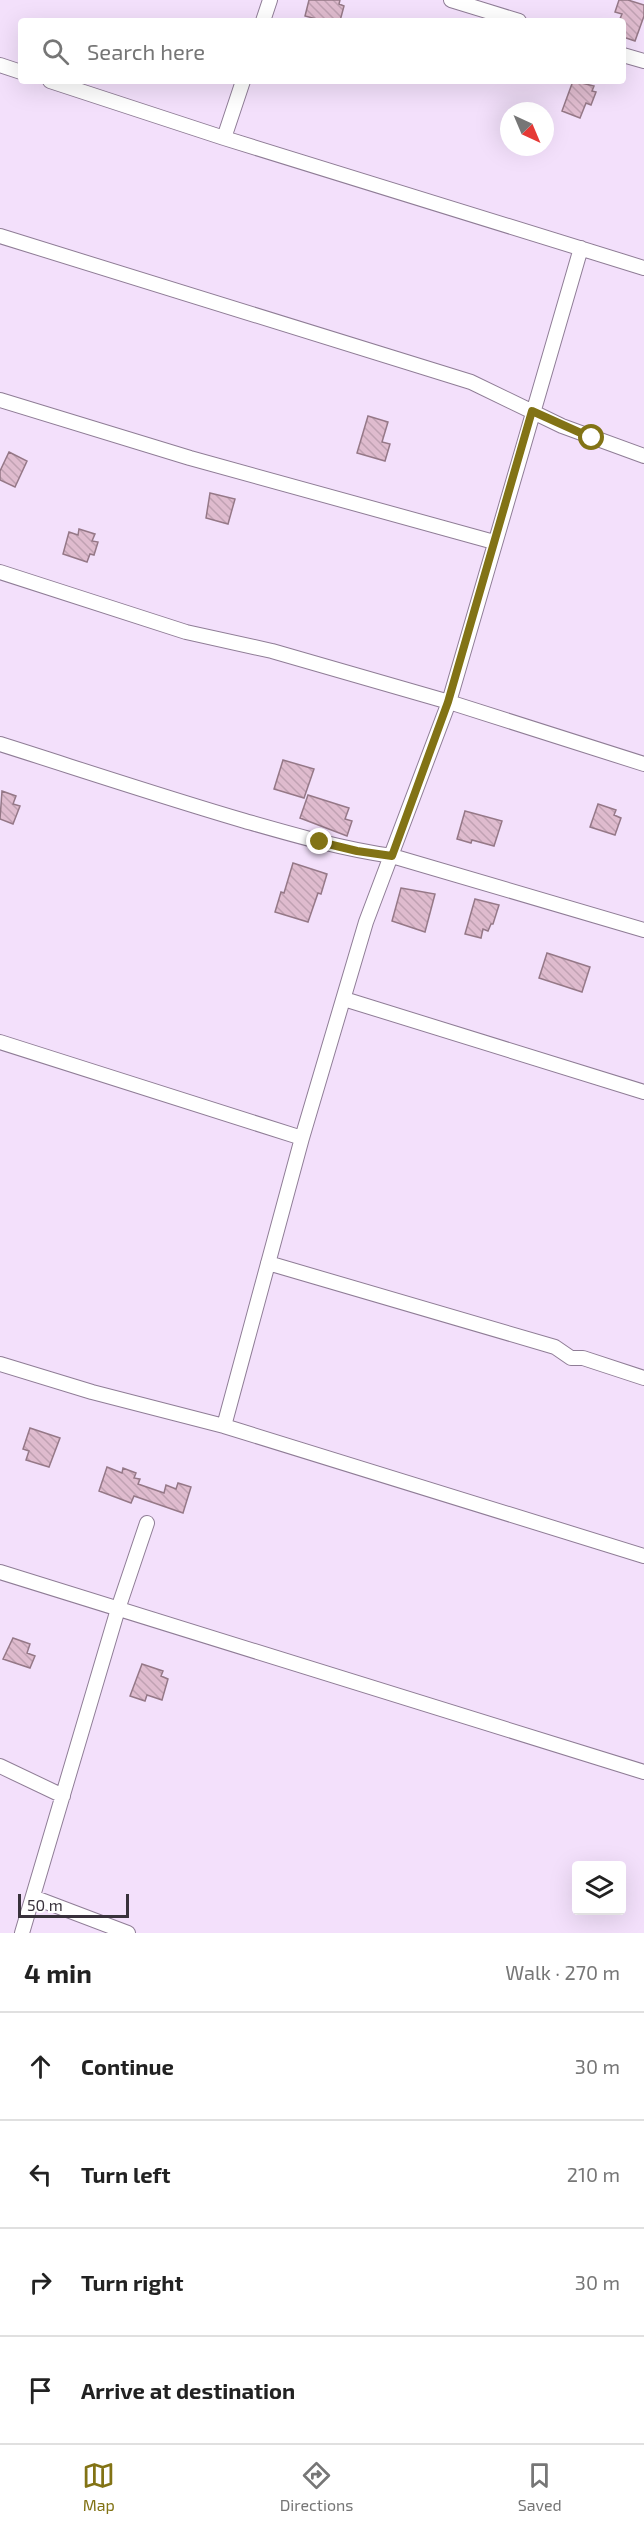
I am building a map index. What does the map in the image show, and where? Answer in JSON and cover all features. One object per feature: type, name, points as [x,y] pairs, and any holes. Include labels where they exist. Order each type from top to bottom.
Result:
[{"type":"street","points":[[264,18],[270,0]]},
{"type":"street","points":[[451,0],[509,18]]},
{"type":"street","points":[[626,56],[644,62]]},
{"type":"street","points":[[0,65],[18,71]]},
{"type":"street","points":[[59,84],[224,138],[644,268]]},
{"type":"street","points":[[224,138],[242,84]]},
{"type":"street","points":[[0,236],[471,382],[592,438],[644,456]]},
{"type":"street","points":[[224,1426],[302,1138],[366,922],[448,702],[581,249]]},
{"type":"street","points":[[0,400],[190,458],[494,543]]},
{"type":"street","points":[[0,572],[186,632],[272,651],[448,702],[644,764]]},
{"type":"street","points":[[0,744],[192,806],[320,842],[392,856],[644,930]]},
{"type":"street","points":[[344,999],[644,1092]]},
{"type":"street","points":[[0,1042],[302,1138]]},
{"type":"street","points":[[268,1263],[555,1347],[570,1358],[584,1358],[644,1378]]},
{"type":"street","points":[[0,1364],[92,1392],[224,1426],[644,1556]]},
{"type":"street","points":[[22,1933],[118,1609],[147,1523]]},
{"type":"street","points":[[0,1572],[644,1772]]},
{"type":"street","points":[[0,1766],[63,1796]]},
{"type":"street","points":[[33,1897],[129,1933]]},
{"type":"building","points":[[309,0],[340,0],[339,4],[344,6],[341,18],[305,16]]},
{"type":"building","points":[[619,0],[644,5],[644,16],[635,41],[626,38],[626,18],[620,18],[622,14],[615,12]]},
{"type":"building","points":[[572,84],[594,86],[592,91],[596,92],[591,105],[586,103],[580,118],[562,111]]},
{"type":"building","points":[[368,416],[388,422],[382,442],[390,444],[385,461],[357,453]]},
{"type":"building","points":[[9,452],[27,461],[15,487],[0,480],[0,471]]},
{"type":"building","points":[[210,493],[235,499],[228,524],[206,518]]},
{"type":"building","points":[[79,529],[95,534],[92,541],[98,542],[94,555],[90,554],[87,562],[63,554],[69,532],[78,535]]},
{"type":"building","points":[[283,760],[314,769],[304,798],[274,789]]},
{"type":"building","points":[[2,791],[16,796],[13,804],[20,806],[13,824],[0,819]]},
{"type":"building","points":[[308,795],[349,808],[345,819],[352,821],[347,836],[300,818]]},
{"type":"building","points":[[598,804],[616,810],[614,815],[621,818],[615,835],[590,827]]},
{"type":"building","points":[[465,811],[502,821],[494,846],[472,840],[471,843],[457,839]]},
{"type":"building","points":[[293,863],[327,874],[308,922],[275,912],[281,892],[284,893]]},
{"type":"building","points":[[401,888],[435,894],[425,932],[392,921]]},
{"type":"building","points":[[475,899],[499,905],[493,924],[488,931],[483,929],[481,938],[465,934]]},
{"type":"building","points":[[547,953],[590,967],[582,992],[539,978]]},
{"type":"building","points":[[30,1428],[60,1438],[49,1467],[26,1460],[29,1451],[23,1449]]},
{"type":"building","points":[[107,1467],[122,1473],[123,1468],[136,1473],[134,1478],[140,1479],[138,1484],[164,1493],[166,1485],[176,1489],[178,1483],[191,1487],[183,1513],[134,1496],[131,1503],[99,1491]]},
{"type":"building","points":[[13,1638],[30,1644],[27,1653],[35,1656],[30,1668],[3,1659]]},
{"type":"building","points":[[142,1664],[163,1671],[161,1676],[168,1679],[162,1700],[147,1695],[145,1701],[130,1696]]},
{"type":"route","points":[[320,842],[392,856],[448,702],[532,411],[592,438]]}]
